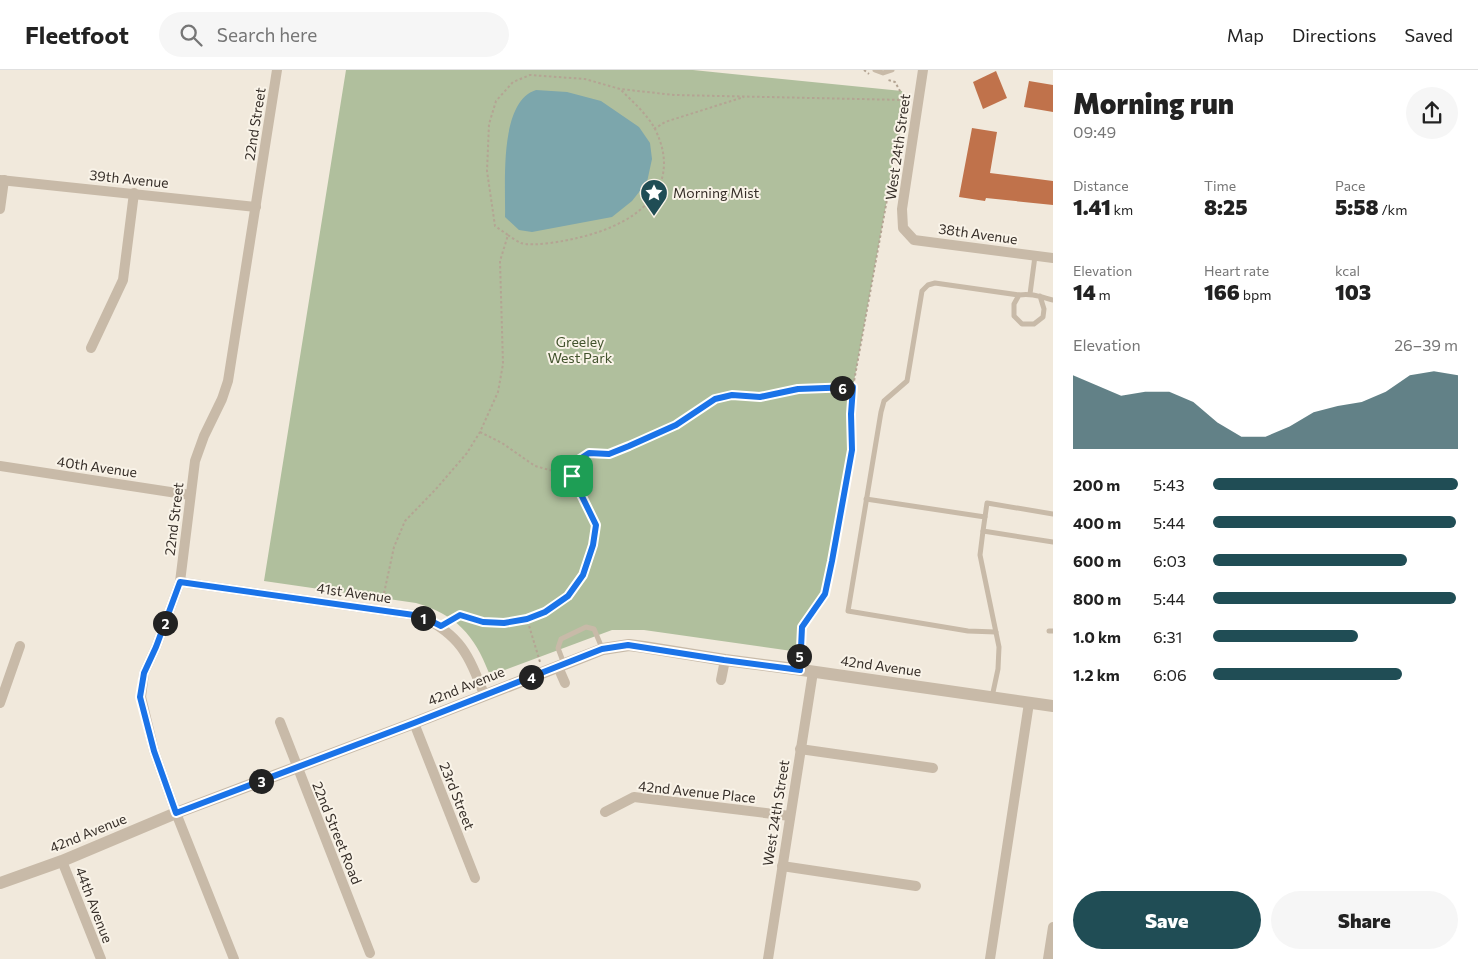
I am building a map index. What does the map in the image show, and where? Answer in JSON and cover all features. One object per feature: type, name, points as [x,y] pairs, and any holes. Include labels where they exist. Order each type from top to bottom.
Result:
[{"type":"street","name":"22nd Street","points":[[234,959],[176,813],[154,751],[140,697],[144,673],[156,647],[180,582],[196,461],[204,436],[222,399],[228,381],[277,70]]},
{"type":"street","name":"West 24th Street","points":[[903,228],[904,199],[923,70]]},
{"type":"street","name":"39th Avenue","points":[[2,180],[256,207]]},
{"type":"street","points":[[0,209],[2,180]]},
{"type":"street","points":[[91,348],[123,280],[134,193]]},
{"type":"street","name":"38th Avenue","points":[[903,228],[914,240],[1053,258]]},
{"type":"street","name":"40th Avenue","points":[[0,466],[190,495]]},
{"type":"street","name":"41st Avenue","points":[[180,582],[421,616],[441,626],[461,645],[484,694]]},
{"type":"street","name":"42nd Avenue","points":[[0,883],[62,861],[176,813],[414,723],[602,649],[628,645],[1053,706]]},
{"type":"street","points":[[0,703],[20,646]]},
{"type":"street","points":[[721,680],[724,660]]},
{"type":"street","points":[[561,666],[565,683]]},
{"type":"street","name":"West 24th Street","points":[[768,959],[813,672]]},
{"type":"street","points":[[990,959],[1029,703]]},
{"type":"street","name":"22nd Street Road","points":[[280,722],[370,953]]},
{"type":"street","name":"23rd Street","points":[[414,723],[475,878]]},
{"type":"street","points":[[800,749],[933,768]]},
{"type":"street","name":"42nd Avenue Place","points":[[605,812],[634,797],[790,816]]},
{"type":"street","name":"44th Avenue","points":[[62,861],[101,959]]},
{"type":"street","points":[[782,866],[916,886]]},
{"type":"street","points":[[1048,959],[1053,927]]},
{"type":"lane","points":[[875,70],[883,73],[892,70]]},
{"type":"lane","points":[[1030,294],[1035,256]]},
{"type":"lane","points":[[996,632],[968,631],[848,611],[866,499],[884,401],[907,381],[922,291],[928,285],[935,283],[1019,296],[1030,294],[1053,300]]},
{"type":"lane","points":[[1019,296],[1014,304],[1014,316],[1022,324],[1034,324],[1043,318],[1044,309],[1040,296]]},
{"type":"lane","points":[[866,499],[985,517]]},
{"type":"lane","points":[[992,698],[999,647],[980,555],[987,503],[1053,514]]},
{"type":"lane","points":[[983,531],[1053,542]]},
{"type":"lane","points":[[561,666],[558,648],[561,639],[586,627],[594,629],[602,649]]},
{"type":"path","points":[[864,70],[871,76]]},
{"type":"path","points":[[620,89],[635,103],[654,129],[662,151],[662,180],[649,203],[621,224],[600,233],[558,242],[523,244],[494,226],[487,171],[489,124],[496,101],[514,82],[530,75],[585,80],[620,89],[674,95],[905,100]]},
{"type":"path","points":[[800,670],[802,627],[825,594],[832,561],[852,450],[851,414],[853,387],[905,100],[895,82],[885,79]]},
{"type":"path","points":[[654,129],[665,122],[746,97]]},
{"type":"path","points":[[383,598],[394,547],[405,521],[467,453],[480,432],[498,392],[503,364],[500,260],[508,235]]},
{"type":"path","points":[[441,626],[460,615],[483,622],[504,623],[527,619],[545,612],[568,596],[583,575],[593,545],[596,525],[572,476],[577,461],[589,453],[609,454],[629,446],[676,425],[715,399],[732,395],[760,397],[798,389],[853,387]]},
{"type":"path","points":[[480,432],[502,443],[535,466],[572,476]]},
{"type":"path","points":[[527,619],[543,672]]},
{"type":"green space","name":"Greeley West Park","points":[[346,70],[693,70],[902,91],[905,100],[853,387],[851,414],[852,450],[832,561],[825,594],[801,627],[799,652],[644,630],[612,630],[494,674],[489,673],[477,647],[462,628],[453,620],[430,608],[416,603],[264,581]]},
{"type":"water","points":[[536,90],[567,92],[601,101],[639,127],[650,143],[652,159],[647,182],[632,201],[612,217],[532,232],[519,230],[505,217],[505,166],[510,127],[515,111],[524,98]]},
{"type":"building","points":[[996,71],[1007,98],[983,109],[973,82]]},
{"type":"building","points":[[1029,81],[1053,85],[1053,112],[1024,107]]},
{"type":"building","points":[[972,128],[997,132],[990,173],[1053,181],[1053,205],[986,198],[985,201],[959,197]]},
{"type":"place","name":"Morning Mist","points":[[654,217]]},
{"type":"route","points":[[853,387],[851,414],[852,450],[832,561],[825,594],[802,627],[799,652],[800,670],[628,645],[602,649],[414,723],[176,813],[154,751],[140,697],[144,673],[156,647],[180,582],[421,616],[441,626],[460,615],[483,622],[504,623],[527,619],[545,612],[568,596],[583,575],[593,545],[596,525],[572,476],[577,461],[589,453],[609,454],[629,446],[676,425],[715,399],[732,395],[760,397],[798,389],[853,387]]}]
